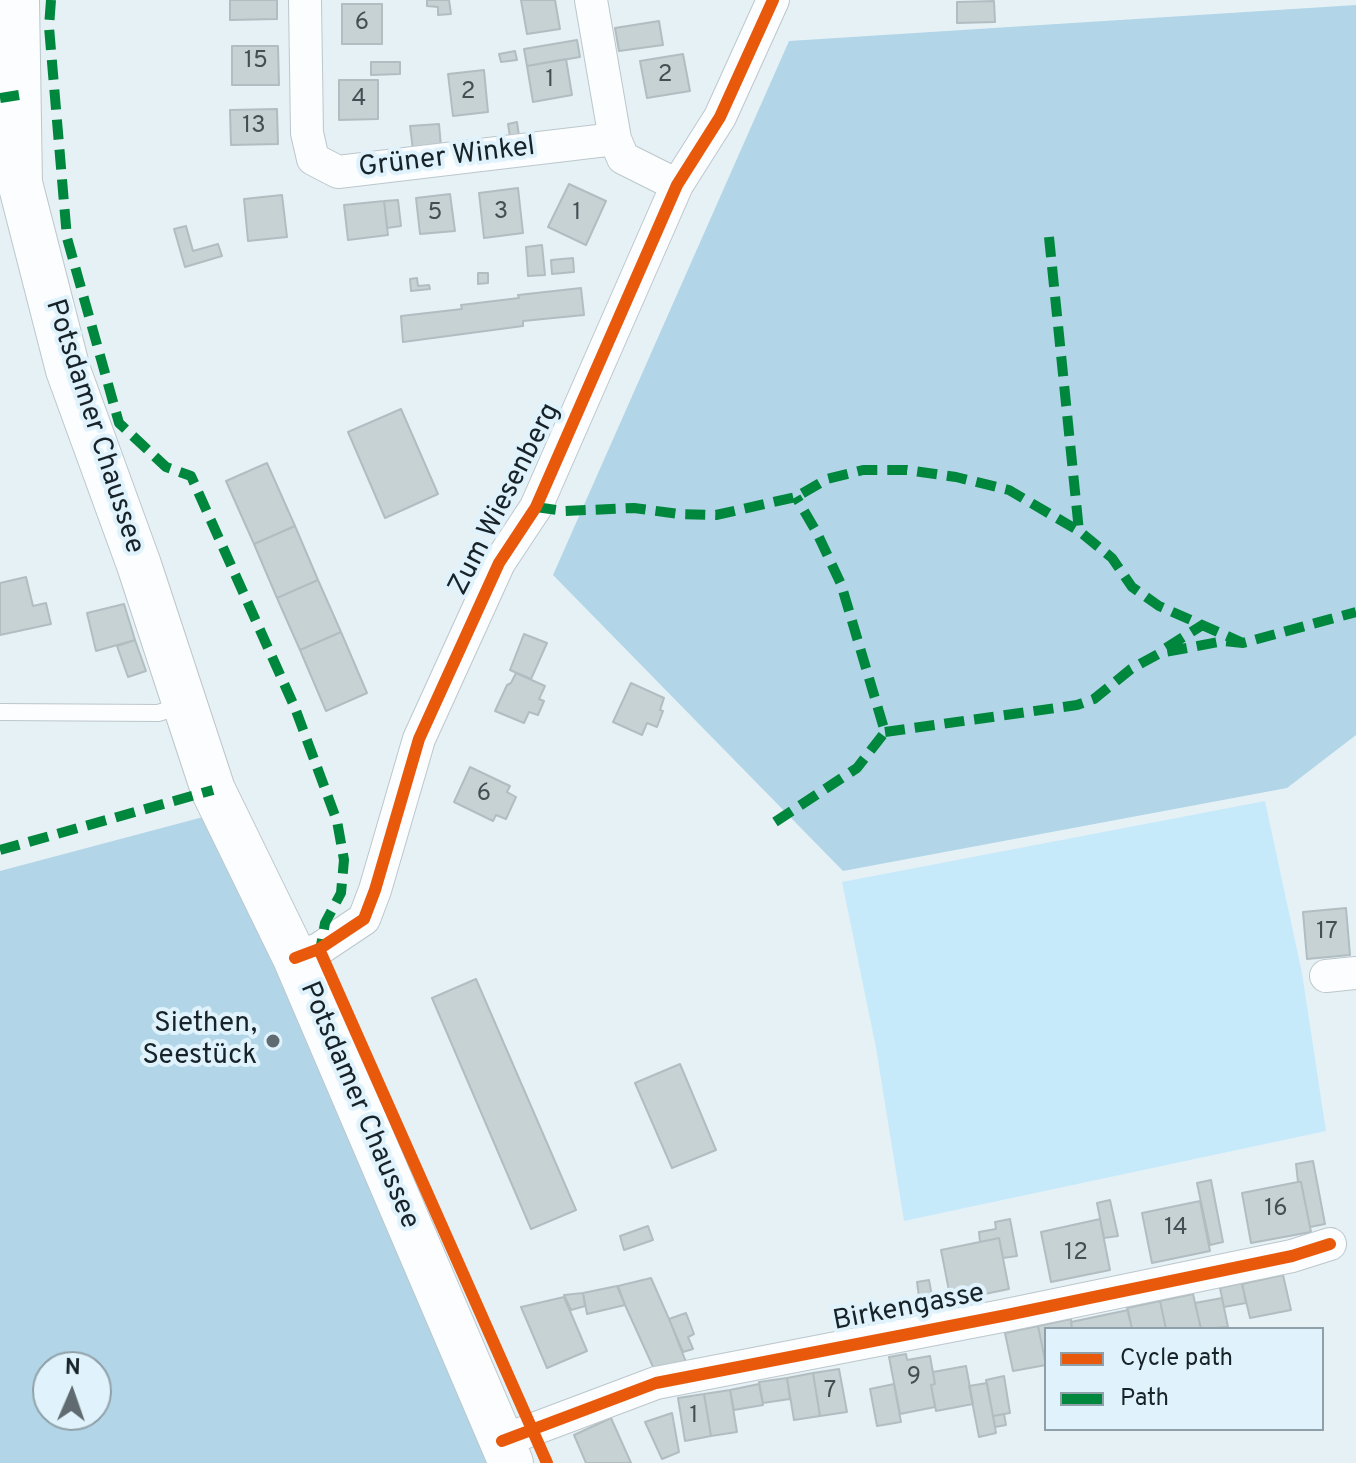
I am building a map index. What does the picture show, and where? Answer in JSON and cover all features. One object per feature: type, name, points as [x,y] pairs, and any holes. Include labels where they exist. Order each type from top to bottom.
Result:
[{"type":"main road","name":"Potsdamer Chaussee","points":[[17,0],[20,183],[68,370],[139,565],[222,812],[258,877],[295,958],[507,1452]]},
{"type":"street","name":"Grüner Winkel","points":[[305,0],[307,133],[313,159],[338,172],[615,139]]},
{"type":"street","points":[[591,0],[615,139],[623,158],[677,185]]},
{"type":"street","name":"Zum Wiesenberg","points":[[295,958],[319,949],[364,919],[419,739],[499,563],[536,507],[677,185],[720,117],[773,0]]},
{"type":"street","name":"Birkengasse","points":[[507,1452],[656,1383],[1037,1309],[1292,1256],[1330,1244]]},
{"type":"lane","points":[[0,712],[158,713],[185,705]]},
{"type":"shaded area","points":[[1356,5],[1356,735],[1287,788],[843,871],[553,575],[789,41]]},
{"type":"shaded area","points":[[1265,801],[1302,973],[1326,1131],[904,1221],[876,1048],[842,882]]},
{"type":"shaded area","points":[[222,812],[511,1463],[0,1463],[0,871]]},
{"type":"building","points":[[230,0],[277,0],[277,19],[230,20]]},
{"type":"building","points":[[427,0],[449,0],[451,14],[438,15],[438,7],[427,6]]},
{"type":"building","points":[[521,0],[555,0],[560,29],[527,34]]},
{"type":"building","points":[[994,1],[995,22],[957,23],[957,2]]},
{"type":"building","points":[[342,4],[382,4],[382,44],[342,44]]},
{"type":"building","points":[[659,21],[663,45],[619,51],[615,28]]},
{"type":"building","points":[[577,40],[580,57],[527,66],[524,49]]},
{"type":"building","points":[[232,46],[278,46],[279,85],[232,85]]},
{"type":"building","points":[[515,51],[517,60],[501,62],[499,54]]},
{"type":"building","points":[[683,54],[690,91],[647,98],[640,61]]},
{"type":"building","points":[[566,59],[572,95],[533,102],[527,66]]},
{"type":"building","points":[[371,62],[400,62],[400,74],[371,75]]},
{"type":"building","points":[[484,70],[488,112],[453,116],[448,74]]},
{"type":"building","points":[[339,80],[378,80],[378,119],[339,120]]},
{"type":"building","points":[[277,109],[278,144],[231,145],[230,110]]},
{"type":"building","points":[[517,122],[519,136],[510,137],[508,124]]},
{"type":"building","points":[[439,124],[441,147],[413,150],[410,126]]},
{"type":"building","points":[[569,184],[606,201],[586,245],[548,227]]},
{"type":"building","points":[[518,188],[523,233],[484,238],[479,193]]},
{"type":"building","points":[[450,194],[455,231],[420,234],[416,198]]},
{"type":"building","points":[[282,195],[287,237],[248,241],[244,199]]},
{"type":"building","points":[[398,200],[401,226],[387,228],[384,201]]},
{"type":"building","points":[[384,201],[388,235],[348,240],[344,205]]},
{"type":"building","points":[[186,226],[193,251],[218,244],[222,256],[185,267],[174,229]]},
{"type":"building","points":[[542,245],[545,275],[528,276],[526,247]]},
{"type":"building","points":[[573,258],[574,272],[552,274],[551,260]]},
{"type":"building","points":[[478,273],[488,273],[488,283],[478,284]]},
{"type":"building","points":[[417,278],[418,286],[429,285],[430,289],[411,291],[410,279]]},
{"type":"building","points":[[581,288],[584,315],[523,321],[523,326],[403,342],[401,316],[462,309],[461,305],[519,298],[518,295]]},
{"type":"building","points":[[401,409],[438,494],[385,518],[348,432]]},
{"type":"building","points":[[267,463],[295,526],[254,544],[226,481]]},
{"type":"building","points":[[295,526],[318,580],[277,598],[254,544]]},
{"type":"building","points":[[26,577],[33,606],[46,603],[51,624],[0,635],[0,583]]},
{"type":"building","points":[[318,580],[341,632],[300,650],[277,598]]},
{"type":"building","points":[[124,604],[135,640],[96,651],[87,613]]},
{"type":"building","points":[[341,632],[367,693],[326,711],[300,650]]},
{"type":"building","points":[[524,634],[547,643],[531,679],[510,670]]},
{"type":"building","points":[[135,640],[146,671],[128,677],[117,646]]},
{"type":"building","points":[[516,673],[545,686],[539,699],[544,701],[538,715],[529,712],[524,723],[495,711]]},
{"type":"building","points":[[631,683],[664,698],[657,727],[647,723],[642,735],[613,722]]},
{"type":"building","points":[[470,767],[510,786],[507,792],[516,797],[506,819],[496,815],[493,821],[454,802]]},
{"type":"building","points":[[1346,908],[1350,955],[1307,959],[1303,912]]},
{"type":"building","points":[[476,979],[576,1210],[531,1229],[432,998]]},
{"type":"building","points":[[680,1064],[716,1150],[672,1168],[635,1083]]},
{"type":"building","points":[[1313,1161],[1325,1224],[1310,1227],[1296,1164]]},
{"type":"building","points":[[1211,1180],[1223,1242],[1210,1245],[1197,1183]]},
{"type":"building","points":[[1301,1182],[1311,1232],[1251,1243],[1242,1193]]},
{"type":"building","points":[[1110,1200],[1118,1236],[1104,1238],[1097,1203]]},
{"type":"building","points":[[1200,1201],[1210,1251],[1152,1263],[1142,1213]]},
{"type":"building","points":[[1010,1219],[1017,1256],[1003,1258],[999,1238],[980,1242],[979,1232],[996,1229],[995,1222]]},
{"type":"building","points":[[1100,1219],[1110,1270],[1051,1282],[1041,1232]]},
{"type":"building","points":[[648,1226],[653,1240],[624,1250],[620,1236]]},
{"type":"building","points":[[999,1238],[1009,1289],[951,1301],[941,1250]]},
{"type":"building","points":[[1283,1275],[1291,1310],[1250,1318],[1242,1284]]},
{"type":"building","points":[[651,1278],[686,1362],[654,1369],[618,1286]]},
{"type":"building","points":[[929,1280],[933,1302],[920,1304],[917,1282]]},
{"type":"building","points":[[1242,1283],[1246,1303],[1224,1307],[1220,1288]]},
{"type":"building","points":[[617,1286],[625,1305],[587,1314],[583,1293]]},
{"type":"building","points":[[583,1293],[585,1306],[571,1310],[564,1295]]},
{"type":"building","points":[[1193,1294],[1201,1327],[1166,1327],[1160,1301]]},
{"type":"building","points":[[564,1297],[587,1351],[547,1368],[521,1307]]},
{"type":"building","points":[[1222,1298],[1228,1327],[1201,1327],[1195,1303]]},
{"type":"building","points":[[1160,1301],[1166,1327],[1132,1327],[1127,1308]]},
{"type":"building","points":[[1128,1310],[1132,1327],[1072,1327],[1071,1322]]},
{"type":"building","points":[[686,1313],[694,1334],[688,1337],[693,1349],[683,1352],[669,1319]]},
{"type":"building","points":[[1071,1319],[1072,1327],[1044,1327],[1044,1355],[1038,1326]]},
{"type":"building","points":[[1038,1326],[1044,1365],[1013,1371],[1005,1333]]},
{"type":"building","points":[[906,1354],[907,1360],[930,1356],[935,1407],[900,1414],[889,1357]]},
{"type":"building","points":[[966,1366],[973,1404],[936,1411],[931,1385],[935,1384],[933,1372]]},
{"type":"building","points":[[839,1369],[847,1412],[820,1416],[813,1373]]},
{"type":"building","points":[[813,1373],[820,1416],[794,1420],[787,1378]]},
{"type":"building","points":[[1004,1376],[1010,1413],[993,1416],[986,1380]]},
{"type":"building","points":[[787,1378],[790,1399],[763,1403],[759,1382]]},
{"type":"building","points":[[987,1383],[996,1433],[979,1437],[969,1386]]},
{"type":"building","points":[[759,1384],[763,1405],[734,1410],[730,1390]]},
{"type":"building","points":[[894,1384],[901,1422],[877,1426],[870,1389]]},
{"type":"building","points":[[730,1390],[737,1432],[711,1436],[704,1394]]},
{"type":"building","points":[[704,1394],[711,1436],[685,1441],[678,1398]]},
{"type":"building","points":[[672,1413],[679,1452],[662,1459],[645,1422]]},
{"type":"building","points":[[1004,1414],[1006,1425],[995,1427],[993,1416]]},
{"type":"building","points":[[611,1418],[631,1463],[586,1463],[574,1435]]},
{"type":"marked path","points":[[51,0],[49,27],[67,238],[119,423],[166,467],[191,476],[295,708],[337,821],[344,860],[341,893],[325,923],[320,951]]},
{"type":"marked path","points":[[0,98],[19,95]]},
{"type":"marked path","points":[[1049,237],[1079,531]]},
{"type":"marked path","points":[[536,507],[564,511],[634,508],[716,515],[796,497],[827,479],[863,470],[907,470],[956,477],[1009,490],[1079,531],[1112,558],[1132,587],[1159,606],[1243,643]]},
{"type":"marked path","points":[[775,822],[857,768],[885,732],[841,584],[796,497]]},
{"type":"marked path","points":[[885,732],[1077,705],[1094,699],[1131,669],[1160,653],[1224,641],[1243,643],[1356,612]]},
{"type":"marked path","points":[[1166,648],[1204,624]]},
{"type":"marked path","points":[[0,850],[213,790]]},
{"type":"cycle path","points":[[295,958],[319,949],[364,919],[419,739],[499,563],[536,507],[677,185],[720,117],[773,0]]},
{"type":"cycle path","points":[[319,949],[547,1463]]},
{"type":"cycle path","points":[[502,1441],[656,1383],[1007,1315],[1292,1256],[1330,1244]]},
{"type":"place","name":"Siethen, Seestück","points":[[273,1041]]}]
